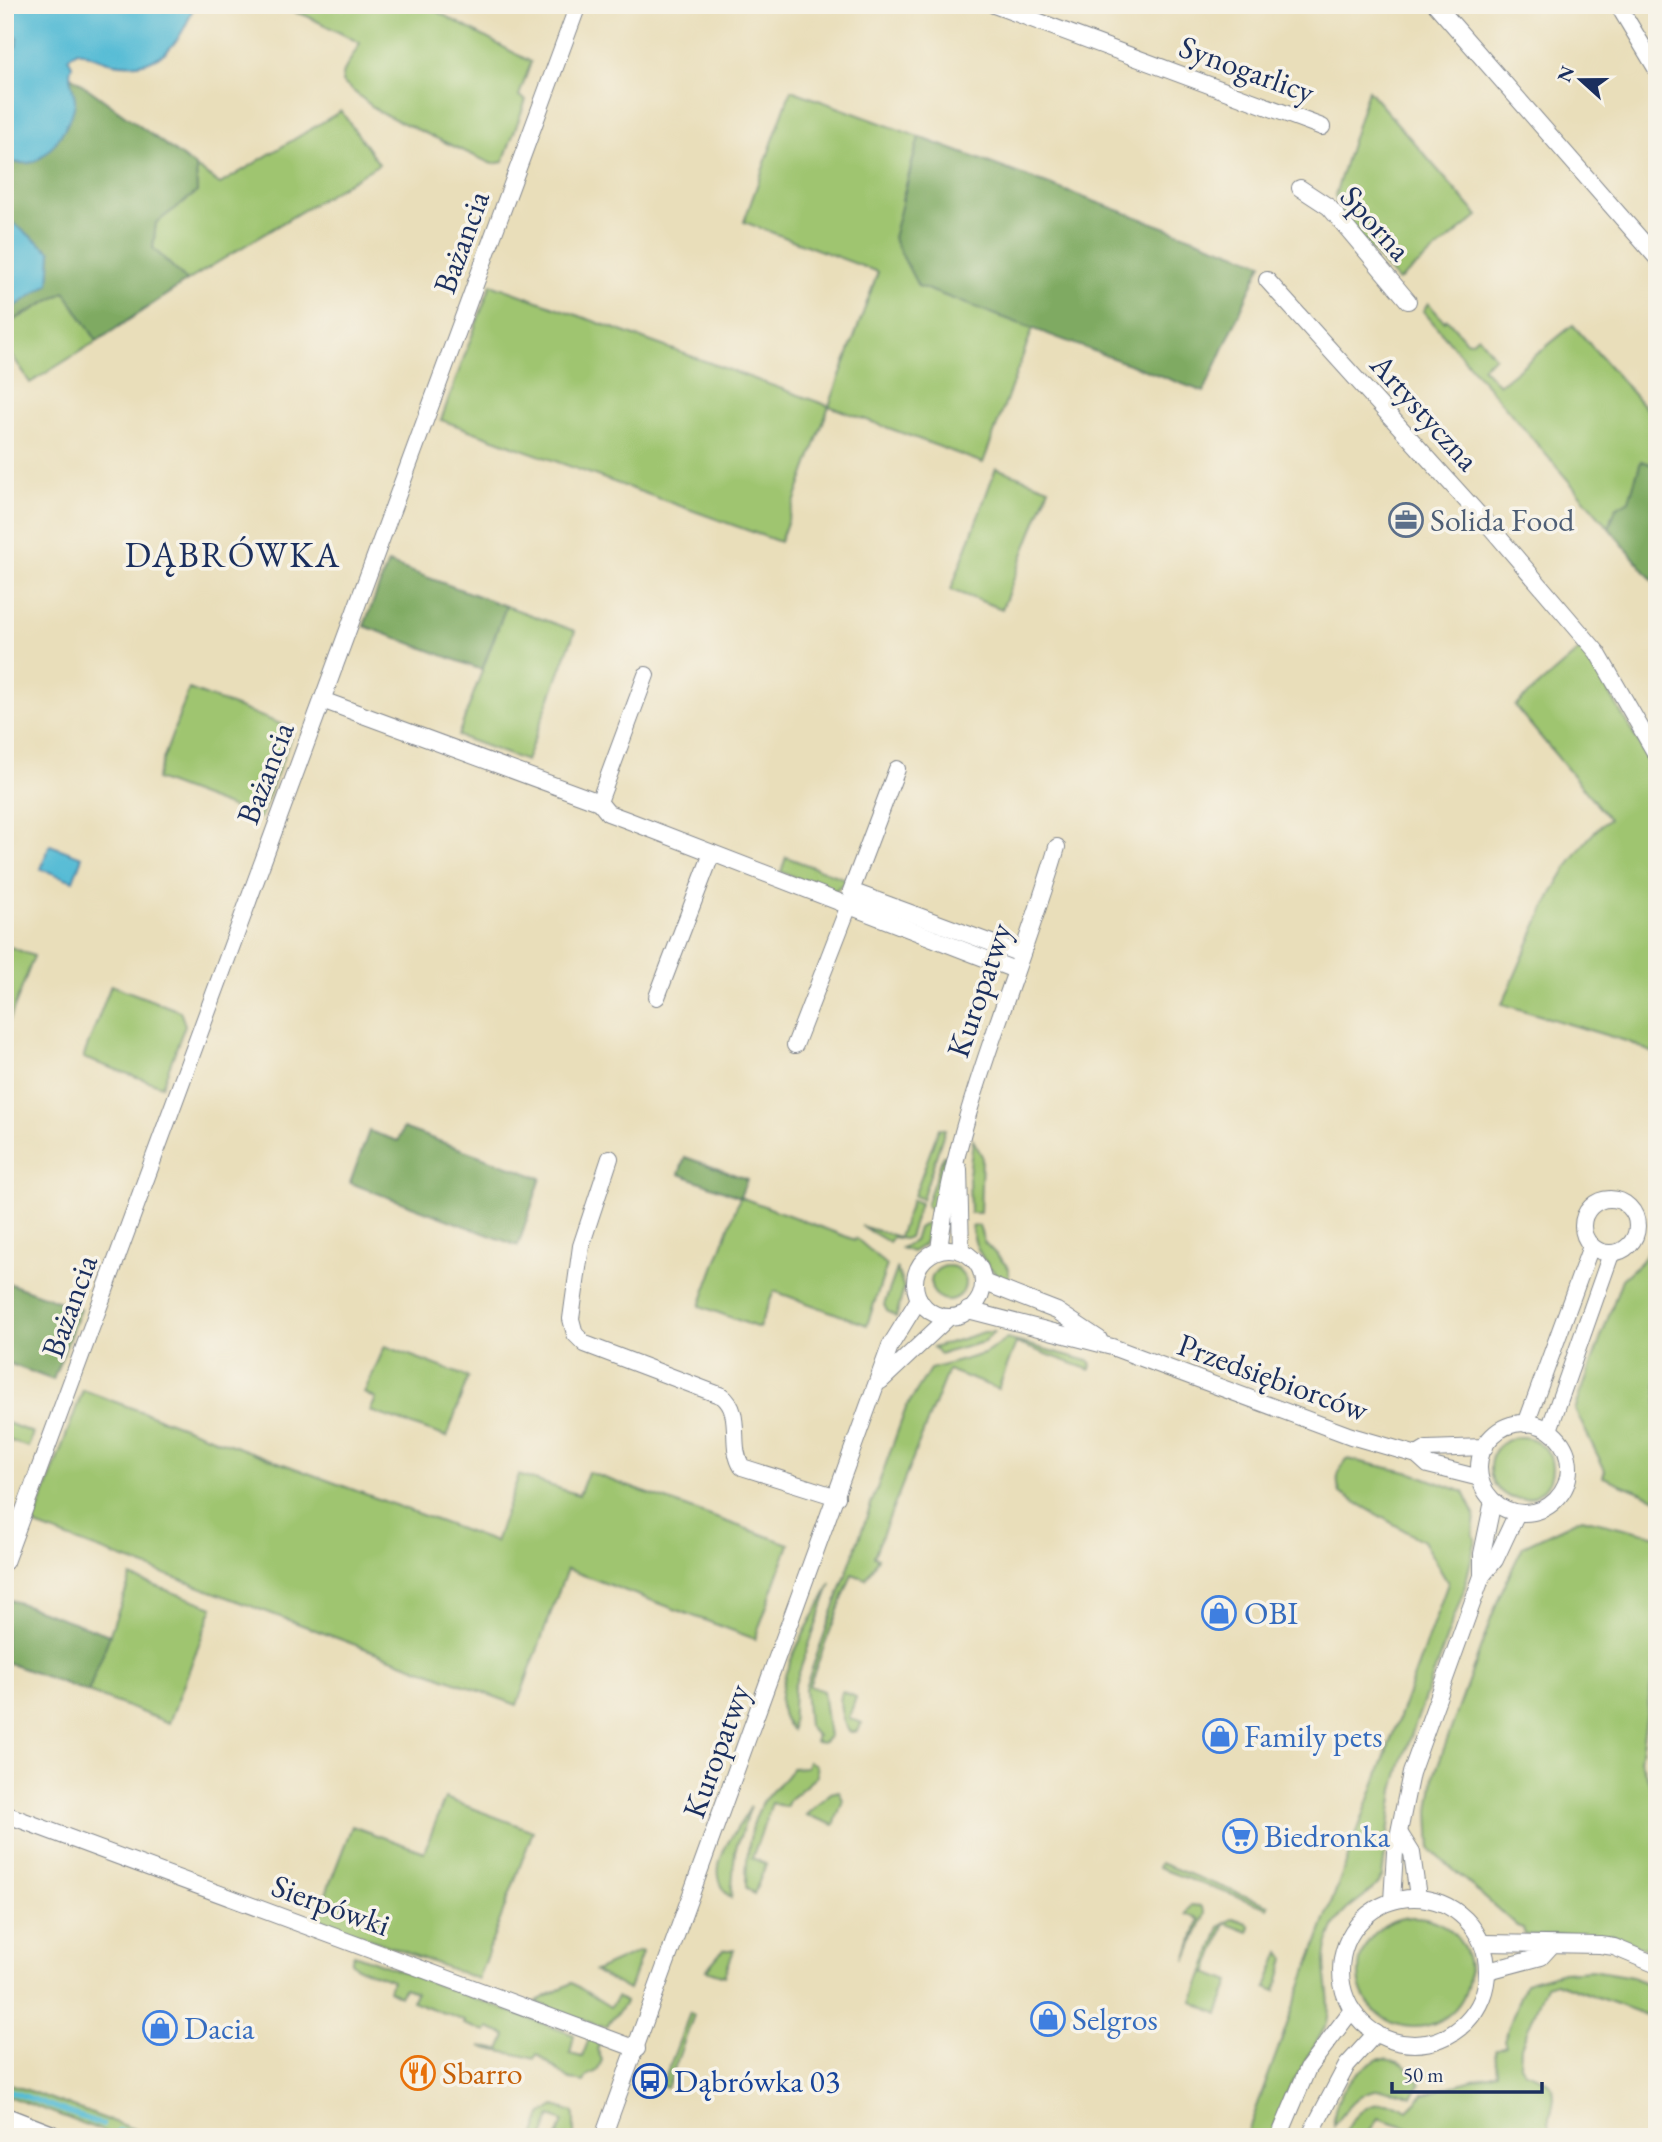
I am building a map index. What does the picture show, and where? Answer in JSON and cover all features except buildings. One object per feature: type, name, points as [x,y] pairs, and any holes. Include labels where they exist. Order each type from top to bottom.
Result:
[{"type":"main road","points":[[5,2120],[49,2137]]},
{"type":"street","name":"Bażancia","points":[[5,1562],[578,5]]},
{"type":"street","name":"Synogarlicy","points":[[994,5],[1322,127]]},
{"type":"street","points":[[1436,5],[1657,258]]},
{"type":"street","points":[[1618,5],[1657,70]]},
{"type":"street","name":"Sporna","points":[[1300,188],[1329,207],[1408,301]]},
{"type":"street","name":"Artystyczna","points":[[1267,280],[1491,528],[1597,652],[1657,756]]},
{"type":"street","points":[[599,802],[646,675]]},
{"type":"street","points":[[322,700],[599,802],[608,813],[848,908],[1016,970]]},
{"type":"street","points":[[897,769],[851,891],[1021,954]]},
{"type":"street","name":"Kuropatwy","points":[[939,1250],[947,1194],[973,1094],[1057,847]]},
{"type":"street","points":[[657,998],[712,853]]},
{"type":"street","points":[[796,1045],[848,908]]},
{"type":"street","name":"Kuropatwy","points":[[958,1152],[961,1251]]},
{"type":"street","points":[[610,1158],[581,1246],[571,1319],[575,1334],[585,1344],[722,1396],[731,1402],[737,1458],[742,1467],[837,1497]]},
{"type":"street","points":[[1526,1424],[1591,1246],[1583,1227],[1587,1211],[1607,1199],[1622,1201],[1632,1210],[1638,1228],[1633,1243],[1626,1249],[1611,1254],[1591,1246]]},
{"type":"street","points":[[939,1250],[961,1251],[976,1263],[983,1282],[976,1302],[968,1310],[948,1318],[931,1311],[919,1299],[915,1289],[917,1270],[922,1261],[939,1250]]},
{"type":"street","points":[[1549,1430],[1611,1254]]},
{"type":"street","name":"Przedsiębiorców","points":[[983,1282],[1057,1311],[1112,1347]]},
{"type":"street","name":"Kuropatwy","points":[[603,2137],[880,1383],[891,1346],[919,1299]]},
{"type":"street","name":"Przedsiębiorców","points":[[968,1310],[1112,1347],[1351,1436],[1417,1455],[1428,1465],[1480,1478]]},
{"type":"street","name":"Kuropatwy","points":[[880,1383],[948,1318]]},
{"type":"street","points":[[1526,1424],[1549,1430],[1564,1448],[1568,1459],[1567,1480],[1563,1490],[1549,1506],[1539,1511],[1517,1513],[1493,1501],[1480,1478],[1479,1467],[1485,1447],[1499,1431],[1526,1424]]},
{"type":"street","points":[[1417,1455],[1427,1450],[1485,1447]]},
{"type":"street","points":[[1482,1576],[1482,1554],[1493,1501]]},
{"type":"street","points":[[1392,1901],[1395,1852],[1411,1773],[1482,1576],[1495,1560],[1517,1513]]},
{"type":"street","name":"Sierpówki","points":[[5,1815],[637,2049]]},
{"type":"street","points":[[1400,1834],[1412,1853],[1418,1897]]},
{"type":"street","points":[[1418,1897],[1434,1900],[1457,1911],[1475,1928],[1483,1943],[1488,1971],[1485,1992],[1478,2008],[1455,2032],[1440,2040],[1415,2044],[1391,2041],[1376,2034],[1352,2010],[1341,1978],[1345,1947],[1361,1920],[1392,1901],[1418,1897]]},
{"type":"street","points":[[1483,1943],[1532,1942],[1552,1946],[1577,1944],[1614,1947],[1657,1965]]},
{"type":"street","points":[[1488,1971],[1541,1957],[1552,1946]]},
{"type":"street","points":[[1279,2137],[1308,2067],[1352,2010]]},
{"type":"street","points":[[1309,2137],[1347,2065],[1376,2034]]},
{"type":"green space","points":[[5,5],[13,5],[9,21],[11,33],[18,37],[16,47],[7,55]]},
{"type":"green space","points":[[271,5],[425,5],[531,62],[519,96],[526,100],[503,162],[492,164],[379,112],[342,82],[344,71],[360,43],[307,16]]},
{"type":"green space","points":[[68,74],[196,167],[197,192],[156,223],[153,248],[187,281],[97,341],[65,292],[5,325],[5,313],[49,284],[51,252],[5,217],[5,161],[20,163],[75,101]]},
{"type":"green space","points":[[791,90],[919,137],[902,199],[918,286],[1033,328],[983,463],[829,406],[878,272],[744,222]]},
{"type":"green space","points":[[1368,90],[1478,216],[1398,281],[1340,214],[1335,195]]},
{"type":"green space","points":[[341,111],[379,164],[187,281],[153,248],[156,223],[197,192],[196,167],[220,184]]},
{"type":"green space","points":[[919,137],[1262,263],[1204,392],[918,286],[893,238]]},
{"type":"green space","points":[[491,284],[829,406],[780,542],[441,420]]},
{"type":"green space","points":[[65,292],[97,341],[30,383],[5,344],[5,325]]},
{"type":"green space","points":[[1428,303],[1444,321],[1447,319],[1466,341],[1471,342],[1478,336],[1495,357],[1482,367],[1499,385],[1573,325],[1657,421],[1657,466],[1641,461],[1629,501],[1611,517],[1609,528],[1423,311]]},
{"type":"green space","points":[[1641,461],[1657,466],[1657,586],[1609,528],[1616,508],[1629,500]]},
{"type":"green space","points":[[996,468],[1049,488],[1002,609],[951,590]]},
{"type":"green space","points":[[388,563],[506,606],[482,670],[364,626]]},
{"type":"green space","points":[[506,606],[575,631],[526,761],[458,736]]},
{"type":"green space","points":[[1583,647],[1657,775],[1657,1055],[1629,1042],[1502,1004],[1560,880],[1574,857],[1609,819],[1515,706]]},
{"type":"green space","points":[[189,689],[294,729],[260,818],[156,779]]},
{"type":"green space","points":[[786,857],[848,880],[833,892],[781,872]]},
{"type":"green space","points":[[5,945],[34,956],[6,1029],[5,1028]]},
{"type":"green space","points":[[111,985],[180,1011],[185,1025],[162,1086],[83,1058]]},
{"type":"green space","points":[[403,1128],[541,1178],[518,1246],[350,1183],[369,1131],[398,1141]]},
{"type":"green space","points":[[939,1128],[945,1129],[922,1199],[914,1196]]},
{"type":"green space","points":[[973,1140],[982,1156],[980,1213],[970,1213],[969,1175]]},
{"type":"green space","points":[[943,1156],[946,1156],[937,1211],[931,1211],[926,1205]]},
{"type":"green space","points":[[685,1157],[747,1179],[740,1197],[679,1174]]},
{"type":"green space","points":[[740,1197],[855,1240],[856,1238],[887,1265],[867,1325],[774,1291],[759,1328],[700,1306]]},
{"type":"green space","points":[[912,1200],[920,1203],[909,1237],[904,1239],[893,1237],[889,1242],[861,1226],[899,1237]]},
{"type":"green space","points":[[928,1222],[933,1223],[923,1245],[912,1252],[901,1248],[914,1241],[918,1228]]},
{"type":"green space","points":[[972,1226],[979,1226],[984,1242],[1009,1268],[1009,1282],[995,1273],[983,1259],[975,1243]]},
{"type":"green space","points":[[1657,1235],[1657,1499],[1603,1477],[1605,1470],[1575,1410],[1622,1279],[1642,1261]]},
{"type":"green space","points":[[948,1266],[960,1271],[965,1283],[960,1295],[948,1300],[936,1295],[931,1283],[936,1271]]},
{"type":"green space","points":[[897,1269],[904,1288],[896,1317],[887,1311],[884,1305]]},
{"type":"green space","points":[[5,1282],[80,1309],[53,1380],[5,1362]]},
{"type":"green space","points":[[984,1332],[994,1332],[984,1342],[940,1354],[933,1348]]},
{"type":"green space","points":[[1007,1339],[1088,1361],[1091,1363],[1090,1370],[1016,1343],[998,1389],[948,1370],[874,1556],[878,1558],[866,1579],[852,1574],[809,1686],[823,1691],[829,1737],[823,1743],[815,1742],[817,1736],[808,1726],[805,1688],[906,1408],[930,1369],[984,1354]]},
{"type":"green space","points":[[385,1346],[468,1377],[447,1437],[370,1411],[376,1399],[364,1393]]},
{"type":"green space","points":[[83,1390],[495,1542],[519,1475],[579,1495],[588,1472],[789,1544],[755,1639],[567,1569],[517,1705],[33,1525]]},
{"type":"green space","points":[[5,1422],[33,1433],[28,1447],[5,1439]]},
{"type":"green space","points":[[1521,1437],[1533,1439],[1543,1446],[1550,1456],[1550,1480],[1543,1490],[1533,1497],[1521,1499],[1509,1497],[1499,1490],[1492,1480],[1490,1468],[1492,1456],[1499,1446],[1509,1439]]},
{"type":"green space","points":[[1347,1459],[1412,1473],[1464,1492],[1475,1515],[1473,1535],[1476,1539],[1464,1590],[1402,1761],[1394,1790],[1382,1877],[1372,1890],[1346,1910],[1329,1938],[1325,1964],[1329,1999],[1327,2024],[1286,2095],[1271,2137],[1246,2137],[1448,1583],[1423,1541],[1340,1493],[1338,1475]]},
{"type":"green space","points":[[1582,1518],[1657,1536],[1657,1644],[1640,1760],[1657,1800],[1657,1954],[1611,1934],[1525,1935],[1523,1928],[1517,1926],[1431,1850],[1429,1811],[1434,1776],[1499,1597],[1523,1546]]},
{"type":"green space","points":[[131,1577],[213,1607],[169,1723],[88,1692]]},
{"type":"green space","points":[[831,1583],[794,1687],[792,1730],[783,1715],[781,1698],[784,1678],[802,1636]]},
{"type":"green space","points":[[5,1598],[110,1635],[88,1692],[5,1662]]},
{"type":"green space","points":[[842,1691],[856,1697],[849,1718],[862,1723],[856,1732],[850,1732],[843,1718],[840,1701]]},
{"type":"green space","points":[[808,1761],[816,1766],[817,1776],[790,1799],[786,1807],[772,1803],[752,1858],[766,1864],[754,1894],[746,1887],[746,1877],[752,1828],[756,1817],[767,1797],[792,1768],[806,1767]]},
{"type":"green space","points":[[839,1791],[843,1800],[834,1825],[806,1815],[831,1793]]},
{"type":"green space","points":[[445,1798],[533,1831],[478,1979],[316,1919],[352,1826],[424,1852]]},
{"type":"green space","points":[[751,1806],[735,1851],[731,1898],[722,1886],[720,1863],[730,1839]]},
{"type":"green space","points":[[1160,1863],[1269,1905],[1268,1908],[1158,1868]]},
{"type":"green space","points":[[1191,1905],[1201,1906],[1205,1913],[1186,1961],[1199,1919],[1186,1914]]},
{"type":"green space","points":[[1414,1917],[1435,1921],[1453,1933],[1465,1951],[1469,1972],[1465,1993],[1453,2011],[1435,2023],[1414,2027],[1393,2023],[1375,2011],[1363,1993],[1359,1972],[1363,1951],[1375,1933],[1393,1921]]},
{"type":"green space","points":[[1233,1918],[1247,1923],[1250,1928],[1248,1932],[1225,1923]]},
{"type":"green space","points":[[1225,1924],[1207,1973],[1230,1982],[1218,2014],[1193,2002],[1220,1927]]},
{"type":"green space","points":[[723,1950],[734,1950],[724,1976],[706,1970]]},
{"type":"green space","points":[[642,1952],[629,1990],[595,1971]]},
{"type":"green space","points":[[1280,1952],[1285,1959],[1276,1991],[1266,1987]]},
{"type":"green space","points":[[354,1954],[574,2035],[570,2054],[582,2057],[589,2039],[600,2043],[597,2049],[602,2060],[597,2071],[587,2076],[584,2082],[570,2080],[537,2054],[534,2059],[480,2046],[500,2050],[506,2035],[488,2028],[486,2032],[412,2001],[415,1992],[404,1988],[400,1996],[389,1990],[392,1980],[356,1967],[351,1962]]},
{"type":"green space","points":[[1592,1970],[1632,1977],[1657,1989],[1657,2019],[1556,1982],[1546,1985],[1521,2047],[1520,2065],[1524,2071],[1544,2079],[1553,2088],[1550,2137],[1415,2137],[1416,2130],[1378,2118],[1365,2134],[1356,2137],[1344,2136],[1355,2117],[1370,2106],[1388,2103],[1408,2110],[1424,2094],[1497,2073],[1495,2050],[1506,2046],[1504,2040],[1525,1983],[1563,1972]]},
{"type":"green space","points":[[572,1983],[610,2007],[617,1997],[625,2002],[607,2027],[535,2002]]},
{"type":"green space","points":[[690,2013],[694,2015],[667,2088],[662,2086]]},
{"type":"green space","points":[[1378,2059],[1404,2064],[1413,2072],[1420,2085],[1412,2096],[1386,2090],[1366,2093],[1350,2105],[1334,2126],[1340,2095],[1360,2071]]},
{"type":"green space","points":[[5,2082],[155,2137],[119,2137],[5,2095]]},
{"type":"green space","points":[[555,2106],[574,2112],[574,2137],[557,2137],[563,2121],[551,2116],[543,2137],[534,2137],[542,2115]]},
{"type":"water","points":[[13,5],[194,5],[173,44],[153,60],[140,64],[108,62],[77,51],[68,58],[72,65],[70,75],[75,98],[70,119],[47,152],[33,162],[23,163],[5,161],[5,55],[16,47],[18,37],[11,33],[9,21]]},
{"type":"water","points":[[5,217],[51,252],[49,284],[5,313]]},
{"type":"water","points":[[50,845],[82,857],[73,881],[41,869]]},
{"type":"waterway","points":[[5,2089],[103,2125]]},
{"type":"waterway","points":[[119,2131],[135,2137]]},
{"type":"place","name":"Solida Food","points":[[1406,520]]},
{"type":"place","name":"OBI","points":[[1219,1613]]},
{"type":"place","name":"Family pets","points":[[1220,1736]]},
{"type":"place","name":"Biedronka","points":[[1240,1836]]},
{"type":"place","name":"Selgros","points":[[1048,2019]]},
{"type":"place","name":"Dacia","points":[[160,2028]]},
{"type":"place","name":"Sbarro","points":[[418,2073]]},
{"type":"place","name":"Dąbrówka 03","points":[[650,2081]]},
{"type":"district","name":"DĄBRÓWKA","points":[[233,555]]}]
